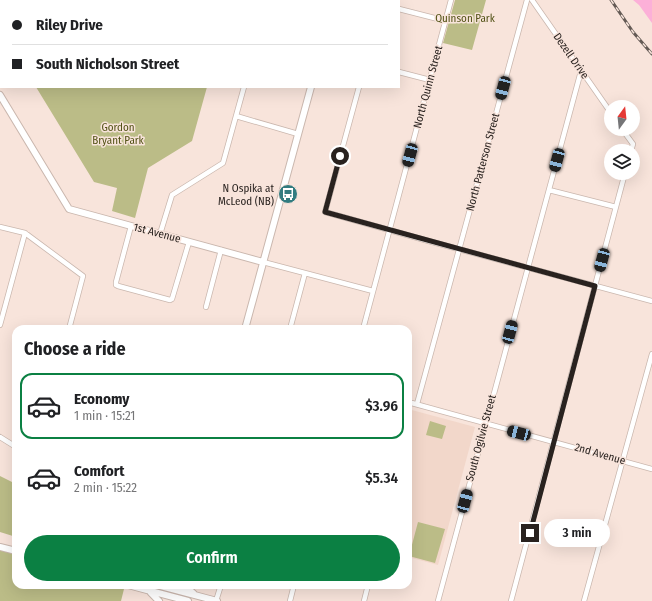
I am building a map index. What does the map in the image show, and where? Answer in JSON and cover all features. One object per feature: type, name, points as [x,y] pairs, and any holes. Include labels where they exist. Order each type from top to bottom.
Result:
[{"type":"street","name":"North Quinn Street","points":[[364,325],[451,0]]},
{"type":"street","name":"North Patterson Street","points":[[417,404],[526,0]]},
{"type":"street","name":"Dezell Drive","points":[[532,0],[604,103]]},
{"type":"street","points":[[400,9],[446,22]]},
{"type":"street","name":"South Ogilvie Street","points":[[438,601],[581,71]]},
{"type":"street","points":[[400,72],[430,80]]},
{"type":"street","points":[[160,234],[172,195],[223,163],[244,88]]},
{"type":"street","points":[[246,325],[311,88]]},
{"type":"street","points":[[358,88],[325,212],[652,301]]},
{"type":"street","name":"1st Avenue","points":[[0,95],[69,209],[373,291]]},
{"type":"street","points":[[236,116],[298,134]]},
{"type":"street","points":[[511,601],[623,180]]},
{"type":"street","points":[[548,190],[616,207]]},
{"type":"street","points":[[131,226],[116,282],[116,285],[118,286],[170,300],[172,299],[189,242]]},
{"type":"street","points":[[0,227],[25,233],[82,276],[69,325]]},
{"type":"street","points":[[0,325],[25,233]]},
{"type":"street","points":[[206,306],[221,250]]},
{"type":"street","points":[[291,325],[305,273]]},
{"type":"street","points":[[584,601],[652,354]]},
{"type":"street","name":"2nd Avenue","points":[[412,403],[652,469]]},
{"type":"street","points":[[0,437],[12,444]]},
{"type":"street","points":[[0,547],[12,550]]},
{"type":"street","points":[[142,589],[166,598],[188,601]]},
{"type":"street","points":[[174,599],[178,589]]},
{"type":"street","points":[[180,589],[197,596],[216,601],[220,589]]},
{"type":"street","points":[[189,589],[197,596]]},
{"type":"street","points":[[290,601],[293,589]]},
{"type":"street","points":[[364,601],[367,589]]},
{"type":"street","points":[[146,590],[155,595],[159,601]]},
{"type":"shaded area","points":[[633,0],[652,0],[652,23],[639,5]]},
{"type":"shaded area","points":[[412,410],[475,427],[438,565],[412,558]]},
{"type":"green space","name":"Quinson Park","points":[[455,0],[486,0],[472,50],[443,43]]},
{"type":"green space","name":"Gordon Bryant Park","points":[[37,88],[207,88],[192,141],[148,168],[135,218],[112,211],[117,188],[94,182]]},
{"type":"green space","points":[[430,421],[446,426],[442,439],[426,435]]},
{"type":"green space","points":[[0,476],[12,482],[12,536],[0,532]]},
{"type":"green space","points":[[418,522],[445,529],[435,563],[412,557],[412,545]]},
{"type":"green space","points":[[0,545],[12,548],[12,589],[124,589],[121,601],[0,601]]},
{"type":"railway","points":[[611,0],[633,32],[652,54]]},
{"type":"place","name":"N Ospika at McLeod (NB)","points":[[288,194]]},
{"type":"route","points":[[340,156],[325,212],[595,286],[530,533]]}]
